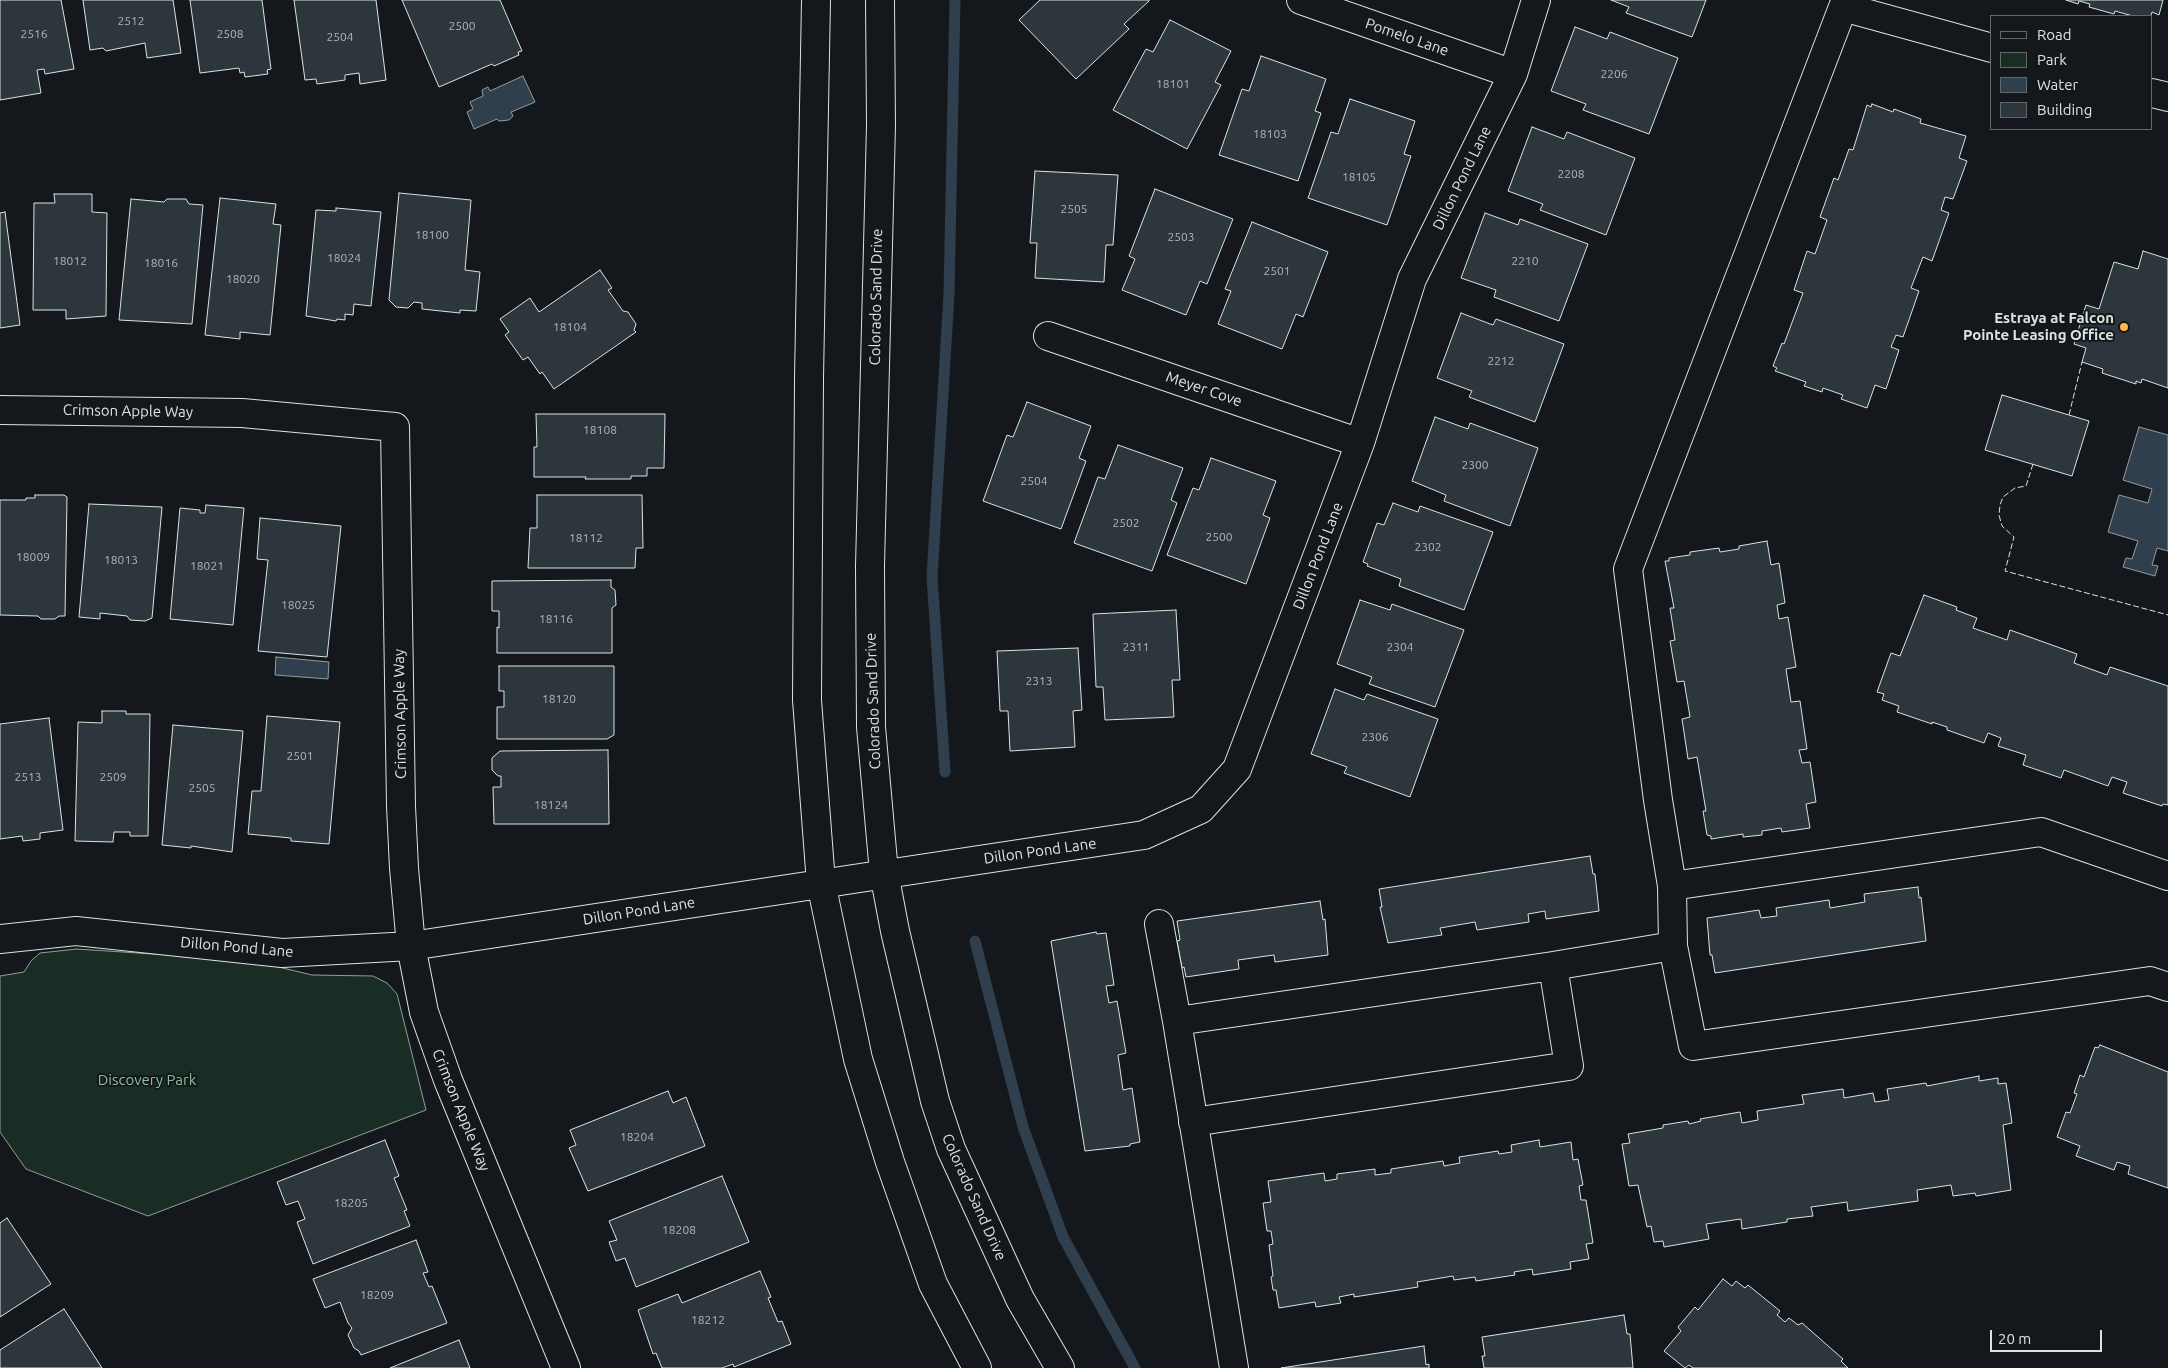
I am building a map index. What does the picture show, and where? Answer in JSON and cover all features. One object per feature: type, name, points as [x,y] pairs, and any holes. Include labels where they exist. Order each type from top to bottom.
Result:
[{"type":"street","points":[[816,0],[809,378],[807,700],[821,883],[858,1059],[890,1162],[933,1284],[977,1368]]},
{"type":"street","name":"Colorado Sand Drive","points":[[880,0],[881,125],[870,566],[871,727],[884,873],[895,931],[935,1101],[951,1149],[1020,1300],[1060,1368]]},
{"type":"street","name":"Pomelo Lane","points":[[1301,0],[1514,74]]},
{"type":"street","name":"Dillon Pond Lane","points":[[0,939],[76,932],[282,953],[411,946],[1144,835],[1201,809],[1237,769],[1360,443],[1412,279],[1514,74],[1536,0]]},
{"type":"street","points":[[1990,47],[1843,7],[1628,569],[1658,800],[1672,886],[1673,946],[1693,1046],[2150,981],[2168,987]]},
{"type":"street","points":[[2153,92],[2168,97]]},
{"type":"street","name":"Meyer Cove","points":[[1048,336],[1360,443]]},
{"type":"street","name":"Crimson Apple Way","points":[[0,410],[242,413],[396,427],[402,814],[404,868],[411,946],[424,1012],[448,1080],[566,1368]]},
{"type":"street","points":[[1672,886],[2041,832],[2168,876]]},
{"type":"street","points":[[1159,924],[1177,1021],[1234,1368]]},
{"type":"street","points":[[1177,1021],[1553,966],[1673,946]]},
{"type":"street","points":[[1193,1122],[1569,1066],[1553,966]]},
{"type":"green space","name":"Discovery Park","points":[[77,949],[198,957],[270,965],[312,975],[373,976],[387,983],[397,994],[426,1110],[148,1216],[26,1169],[0,1132],[0,976],[24,972],[31,961],[40,953]]},
{"type":"water","points":[[523,76],[535,102],[511,112],[513,116],[509,120],[499,121],[497,119],[474,129],[467,112],[473,109],[470,102],[483,96],[482,90],[488,87],[490,91]]},
{"type":"water","points":[[2139,427],[2168,435],[2168,551],[2157,548],[2152,565],[2158,566],[2155,576],[2123,567],[2126,558],[2132,559],[2138,541],[2108,532],[2119,495],[2148,503],[2152,489],[2123,480]]},
{"type":"water","points":[[276,657],[329,662],[328,679],[275,675]]},
{"type":"building","points":[[0,0],[61,0],[74,69],[45,74],[44,69],[37,70],[41,93],[0,100]]},
{"type":"building","points":[[83,0],[173,0],[181,53],[147,58],[145,43],[106,51],[103,48],[90,50]]},
{"type":"building","points":[[190,0],[262,0],[271,69],[267,70],[268,74],[245,77],[244,72],[240,73],[239,68],[200,73]]},
{"type":"building","points":[[294,0],[376,0],[386,80],[360,84],[359,73],[345,75],[345,80],[317,84],[316,79],[305,80]]},
{"type":"building","points":[[402,0],[500,0],[522,51],[518,52],[519,55],[494,66],[492,64],[439,87]]},
{"type":"building","points":[[1040,0],[1149,1],[1124,24],[1129,29],[1076,79],[1019,20]]},
{"type":"building","points":[[1611,0],[1706,0],[1692,37],[1626,13],[1629,7]]},
{"type":"building","points":[[2066,0],[2163,0],[2159,15],[2152,12],[2151,15],[2129,15],[2115,11],[2114,14],[2089,7],[2090,4],[2079,1],[2078,4]]},
{"type":"building","points":[[1170,20],[1231,51],[1215,82],[1221,85],[1187,149],[1113,110],[1146,49],[1153,52]]},
{"type":"building","points":[[1575,27],[1607,39],[1610,32],[1678,58],[1649,134],[1583,110],[1586,104],[1551,91]]},
{"type":"building","points":[[1261,56],[1326,79],[1315,111],[1321,113],[1298,181],[1219,155],[1242,89],[1249,91]]},
{"type":"building","points":[[1350,99],[1415,121],[1404,154],[1411,156],[1387,225],[1308,198],[1331,132],[1338,134]]},
{"type":"building","points":[[1872,104],[1893,112],[1894,109],[1921,119],[1920,123],[1966,136],[1959,158],[1967,161],[1953,199],[1945,197],[1941,210],[1949,213],[1932,261],[1923,257],[1911,288],[1919,291],[1903,337],[1896,335],[1891,347],[1899,350],[1886,389],[1875,385],[1867,408],[1841,399],[1843,395],[1823,388],[1822,392],[1804,386],[1806,382],[1775,371],[1777,368],[1773,366],[1782,343],[1784,344],[1803,293],[1794,290],[1807,251],[1815,254],[1827,220],[1820,217],[1834,178],[1838,180],[1849,149],[1853,150],[1867,105],[1871,107]]},
{"type":"building","points":[[1532,127],[1564,139],[1567,132],[1635,158],[1606,235],[1540,210],[1543,204],[1508,191]]},
{"type":"building","points":[[1035,171],[1118,175],[1113,245],[1106,245],[1104,282],[1035,278],[1037,243],[1030,243]]},
{"type":"building","points":[[1155,189],[1233,219],[1207,284],[1200,281],[1186,315],[1122,290],[1135,259],[1129,256]]},
{"type":"building","points":[[399,193],[471,200],[465,270],[480,272],[476,311],[460,310],[460,313],[422,309],[422,303],[414,302],[408,308],[396,307],[389,300]]},
{"type":"building","points":[[54,194],[92,194],[92,212],[107,213],[106,316],[66,319],[66,310],[33,310],[34,203],[55,203]]},
{"type":"building","points":[[220,198],[276,204],[273,224],[281,225],[270,335],[240,332],[240,339],[205,335]]},
{"type":"building","points":[[131,199],[164,202],[167,199],[186,199],[189,204],[203,205],[192,324],[119,320]]},
{"type":"building","points":[[336,208],[381,212],[371,306],[354,304],[353,315],[345,314],[345,320],[337,319],[336,321],[306,316],[316,210],[336,211]]},
{"type":"building","points":[[5,212],[20,325],[0,328],[0,213]]},
{"type":"building","points":[[1485,213],[1518,225],[1520,219],[1588,244],[1559,321],[1494,297],[1496,290],[1461,278]]},
{"type":"building","points":[[1252,222],[1328,252],[1303,317],[1296,314],[1282,349],[1218,324],[1231,291],[1225,289]]},
{"type":"building","name":"Estraya at Falcon Pointe Leasing Office","points":[[2143,251],[2168,259],[2168,388],[2142,379],[2141,383],[2136,381],[2136,384],[2102,373],[2103,369],[2082,362],[2086,348],[2074,344],[2086,305],[2099,309],[2114,262],[2138,269]]},
{"type":"building","points":[[600,270],[612,288],[608,290],[623,311],[628,312],[636,324],[634,330],[636,332],[554,389],[528,357],[523,360],[505,335],[509,332],[500,319],[530,298],[539,312]]},
{"type":"building","points":[[1461,313],[1493,325],[1496,319],[1564,344],[1535,422],[1469,397],[1472,391],[1437,378]]},
{"type":"building","points":[[2002,395],[2089,421],[2072,476],[1985,450]]},
{"type":"building","points":[[1027,402],[1091,426],[1079,458],[1086,461],[1061,529],[983,501],[1007,435],[1013,437]]},
{"type":"building","points":[[536,414],[665,414],[664,468],[647,468],[647,476],[631,476],[631,479],[534,477],[534,447],[537,447]]},
{"type":"building","points":[[1435,417],[1468,429],[1470,423],[1538,448],[1510,526],[1444,501],[1446,495],[1412,481]]},
{"type":"building","points":[[1118,445],[1183,468],[1171,500],[1177,503],[1152,571],[1074,543],[1098,477],[1105,479]]},
{"type":"building","points":[[1211,458],[1276,481],[1263,515],[1270,518],[1246,584],[1167,555],[1193,488],[1199,490]]},
{"type":"building","points":[[35,495],[64,495],[67,497],[65,616],[59,616],[55,619],[41,619],[38,616],[0,615],[0,500],[26,500],[26,498],[35,498]]},
{"type":"building","points":[[537,495],[642,495],[643,548],[636,548],[635,568],[528,568],[530,528],[537,528]]},
{"type":"building","points":[[1393,503],[1418,512],[1420,506],[1493,532],[1464,610],[1399,586],[1401,579],[1367,566],[1368,564],[1363,562],[1377,523],[1384,525]]},
{"type":"building","points":[[89,504],[162,507],[152,618],[145,621],[130,620],[127,616],[100,613],[100,619],[79,617]]},
{"type":"building","points":[[206,505],[244,508],[233,625],[170,619],[180,508],[200,510],[200,513],[205,513]]},
{"type":"building","points":[[260,518],[341,526],[327,657],[258,651],[268,560],[257,559]]},
{"type":"building","points":[[1767,541],[1771,565],[1779,563],[1785,603],[1777,605],[1779,619],[1788,617],[1796,667],[1786,669],[1791,702],[1800,701],[1807,749],[1799,750],[1802,763],[1810,762],[1816,802],[1806,804],[1810,828],[1782,832],[1781,828],[1762,831],[1762,835],[1743,837],[1743,834],[1711,839],[1711,836],[1707,835],[1703,811],[1706,811],[1697,757],[1688,759],[1682,719],[1690,717],[1684,681],[1677,682],[1670,641],[1675,640],[1670,608],[1674,608],[1665,561],[1669,561],[1669,558],[1690,555],[1690,552],[1719,548],[1720,552],[1739,549],[1739,546]]},
{"type":"building","points":[[611,580],[611,587],[615,590],[616,605],[612,608],[612,653],[497,653],[499,611],[492,611],[492,581]]},
{"type":"building","points":[[1924,595],[1957,607],[1956,610],[1977,618],[1973,628],[2007,640],[2010,630],[2077,654],[2074,663],[2107,675],[2110,667],[2168,686],[2168,805],[2163,804],[2162,806],[2123,793],[2127,782],[2112,777],[2108,786],[2064,770],[2061,778],[2023,765],[2026,755],[1998,746],[2001,738],[1988,733],[1984,743],[1947,730],[1947,727],[1897,712],[1899,706],[1882,700],[1884,694],[1877,692],[1891,653],[1900,656]]},
{"type":"building","points":[[1360,600],[1390,610],[1392,604],[1464,630],[1435,707],[1369,684],[1372,677],[1337,664]]},
{"type":"building","points":[[1176,610],[1180,680],[1172,680],[1174,717],[1105,720],[1103,687],[1096,687],[1093,614]]},
{"type":"building","points":[[1078,648],[1082,710],[1073,711],[1075,747],[1010,751],[1008,711],[1000,711],[997,651]]},
{"type":"building","points":[[499,666],[614,666],[614,735],[607,739],[497,739],[497,707],[504,707],[504,691],[499,691]]},
{"type":"building","points":[[1335,689],[1364,700],[1367,694],[1438,719],[1410,797],[1344,773],[1347,767],[1311,754]]},
{"type":"building","points":[[102,711],[150,714],[148,836],[130,836],[130,832],[114,832],[113,842],[75,841],[78,722],[102,723]]},
{"type":"building","points":[[267,716],[340,722],[329,844],[291,841],[291,838],[248,834],[252,791],[261,791]]},
{"type":"building","points":[[49,718],[63,830],[40,833],[40,839],[23,841],[22,836],[0,839],[0,724]]},
{"type":"building","points":[[173,725],[243,731],[232,852],[191,846],[191,848],[162,845]]},
{"type":"building","points":[[608,750],[609,824],[494,824],[493,787],[501,787],[501,776],[498,776],[492,770],[492,758],[500,751]]},
{"type":"building","points":[[1590,856],[1593,874],[1595,874],[1599,911],[1546,919],[1545,911],[1528,914],[1529,922],[1477,930],[1475,922],[1440,928],[1442,935],[1388,943],[1380,907],[1382,907],[1379,889]]},
{"type":"building","points":[[1918,887],[1919,898],[1921,897],[1926,941],[1715,973],[1712,955],[1710,955],[1707,918],[1759,910],[1761,918],[1777,916],[1776,908],[1829,900],[1830,908],[1865,902],[1864,894]]},
{"type":"building","points":[[1320,901],[1323,920],[1325,919],[1328,955],[1275,962],[1274,955],[1238,960],[1239,969],[1186,977],[1184,967],[1182,968],[1177,941],[1180,940],[1177,921]]},
{"type":"building","points":[[1096,932],[1097,934],[1106,933],[1114,985],[1106,986],[1109,1003],[1117,1001],[1126,1053],[1118,1055],[1123,1090],[1132,1088],[1140,1142],[1130,1144],[1130,1146],[1085,1151],[1051,941]]},
{"type":"building","points":[[2100,1045],[2168,1072],[2168,1188],[2128,1174],[2130,1166],[2117,1162],[2114,1170],[2076,1156],[2080,1146],[2057,1137],[2066,1112],[2070,1113],[2077,1094],[2074,1093],[2080,1075],[2084,1077],[2095,1047],[2098,1048]]},
{"type":"building","points":[[1979,1076],[1979,1081],[1998,1078],[1998,1084],[2006,1083],[2012,1123],[2003,1125],[2011,1190],[1976,1196],[1975,1193],[1953,1196],[1951,1185],[1917,1190],[1918,1201],[1848,1211],[1847,1202],[1811,1207],[1813,1216],[1787,1219],[1787,1222],[1742,1229],[1741,1219],[1706,1224],[1709,1239],[1664,1247],[1663,1241],[1654,1242],[1651,1226],[1647,1227],[1638,1185],[1629,1186],[1622,1144],[1630,1143],[1628,1134],[1663,1128],[1663,1125],[1688,1121],[1689,1124],[1701,1121],[1700,1119],[1740,1112],[1742,1123],[1758,1120],[1757,1111],[1804,1104],[1802,1095],[1843,1089],[1844,1098],[1873,1093],[1875,1102],[1889,1100],[1887,1089],[1926,1083],[1927,1086]]},
{"type":"building","points":[[668,1091],[673,1103],[686,1097],[705,1146],[588,1191],[569,1148],[576,1145],[570,1130]]},
{"type":"building","points":[[385,1140],[399,1176],[394,1178],[407,1210],[404,1211],[410,1226],[313,1264],[297,1222],[305,1219],[298,1201],[286,1205],[277,1182]]},
{"type":"building","points":[[1539,1140],[1540,1147],[1571,1142],[1573,1160],[1578,1159],[1583,1185],[1579,1186],[1581,1200],[1586,1200],[1593,1243],[1586,1244],[1589,1259],[1570,1262],[1571,1269],[1533,1275],[1532,1269],[1514,1272],[1515,1275],[1476,1281],[1475,1277],[1454,1280],[1453,1276],[1417,1282],[1418,1287],[1354,1297],[1354,1294],[1339,1297],[1341,1303],[1316,1307],[1315,1302],[1279,1308],[1276,1290],[1273,1290],[1271,1277],[1273,1276],[1269,1245],[1273,1244],[1271,1231],[1267,1231],[1263,1203],[1271,1202],[1268,1181],[1324,1173],[1325,1181],[1337,1179],[1337,1174],[1375,1169],[1375,1175],[1391,1173],[1391,1169],[1443,1161],[1444,1166],[1460,1163],[1459,1157],[1498,1151],[1499,1154],[1512,1152],[1511,1145]]},
{"type":"building","points":[[722,1176],[749,1242],[636,1287],[625,1258],[616,1261],[609,1242],[617,1240],[609,1221]]},
{"type":"building","points":[[7,1218],[51,1284],[0,1317],[0,1223]]},
{"type":"building","points":[[416,1240],[428,1272],[423,1273],[429,1287],[432,1286],[447,1323],[361,1355],[354,1348],[348,1335],[352,1328],[348,1323],[340,1302],[325,1308],[313,1279]]},
{"type":"building","points":[[760,1271],[771,1297],[768,1298],[778,1322],[782,1321],[791,1344],[734,1367],[733,1364],[722,1368],[662,1368],[656,1353],[653,1354],[638,1310],[678,1294],[682,1303]]},
{"type":"building","points":[[1723,1279],[1732,1286],[1736,1281],[1745,1288],[1748,1285],[1780,1311],[1777,1315],[1785,1322],[1789,1318],[1798,1325],[1802,1323],[1843,1359],[1841,1361],[1848,1368],[1693,1368],[1689,1365],[1685,1368],[1664,1351],[1681,1331],[1678,1327],[1695,1307],[1698,1310]]},
{"type":"building","points":[[64,1309],[102,1368],[0,1368],[0,1350]]},
{"type":"building","points":[[1624,1315],[1627,1334],[1630,1334],[1633,1368],[1484,1368],[1482,1356],[1485,1356],[1482,1337]]},
{"type":"building","points":[[459,1340],[470,1368],[390,1368]]},
{"type":"building","points":[[1424,1346],[1426,1365],[1429,1364],[1429,1368],[1281,1368]]},
{"type":"waterway","points":[[945,772],[932,577],[949,294],[955,0]]},
{"type":"waterway","points":[[975,941],[1023,1127],[1063,1237],[1135,1368]]},
{"type":"fence","points":[[2069,415],[2082,362]]},
{"type":"fence","points":[[2033,464],[2026,486],[2015,488],[2003,497],[2000,505],[1999,515],[2002,526],[2014,537],[2005,571],[2168,615]]},
{"type":"place","name":"Estraya at Falcon Pointe Leasing Office","points":[[2124,327]]}]
